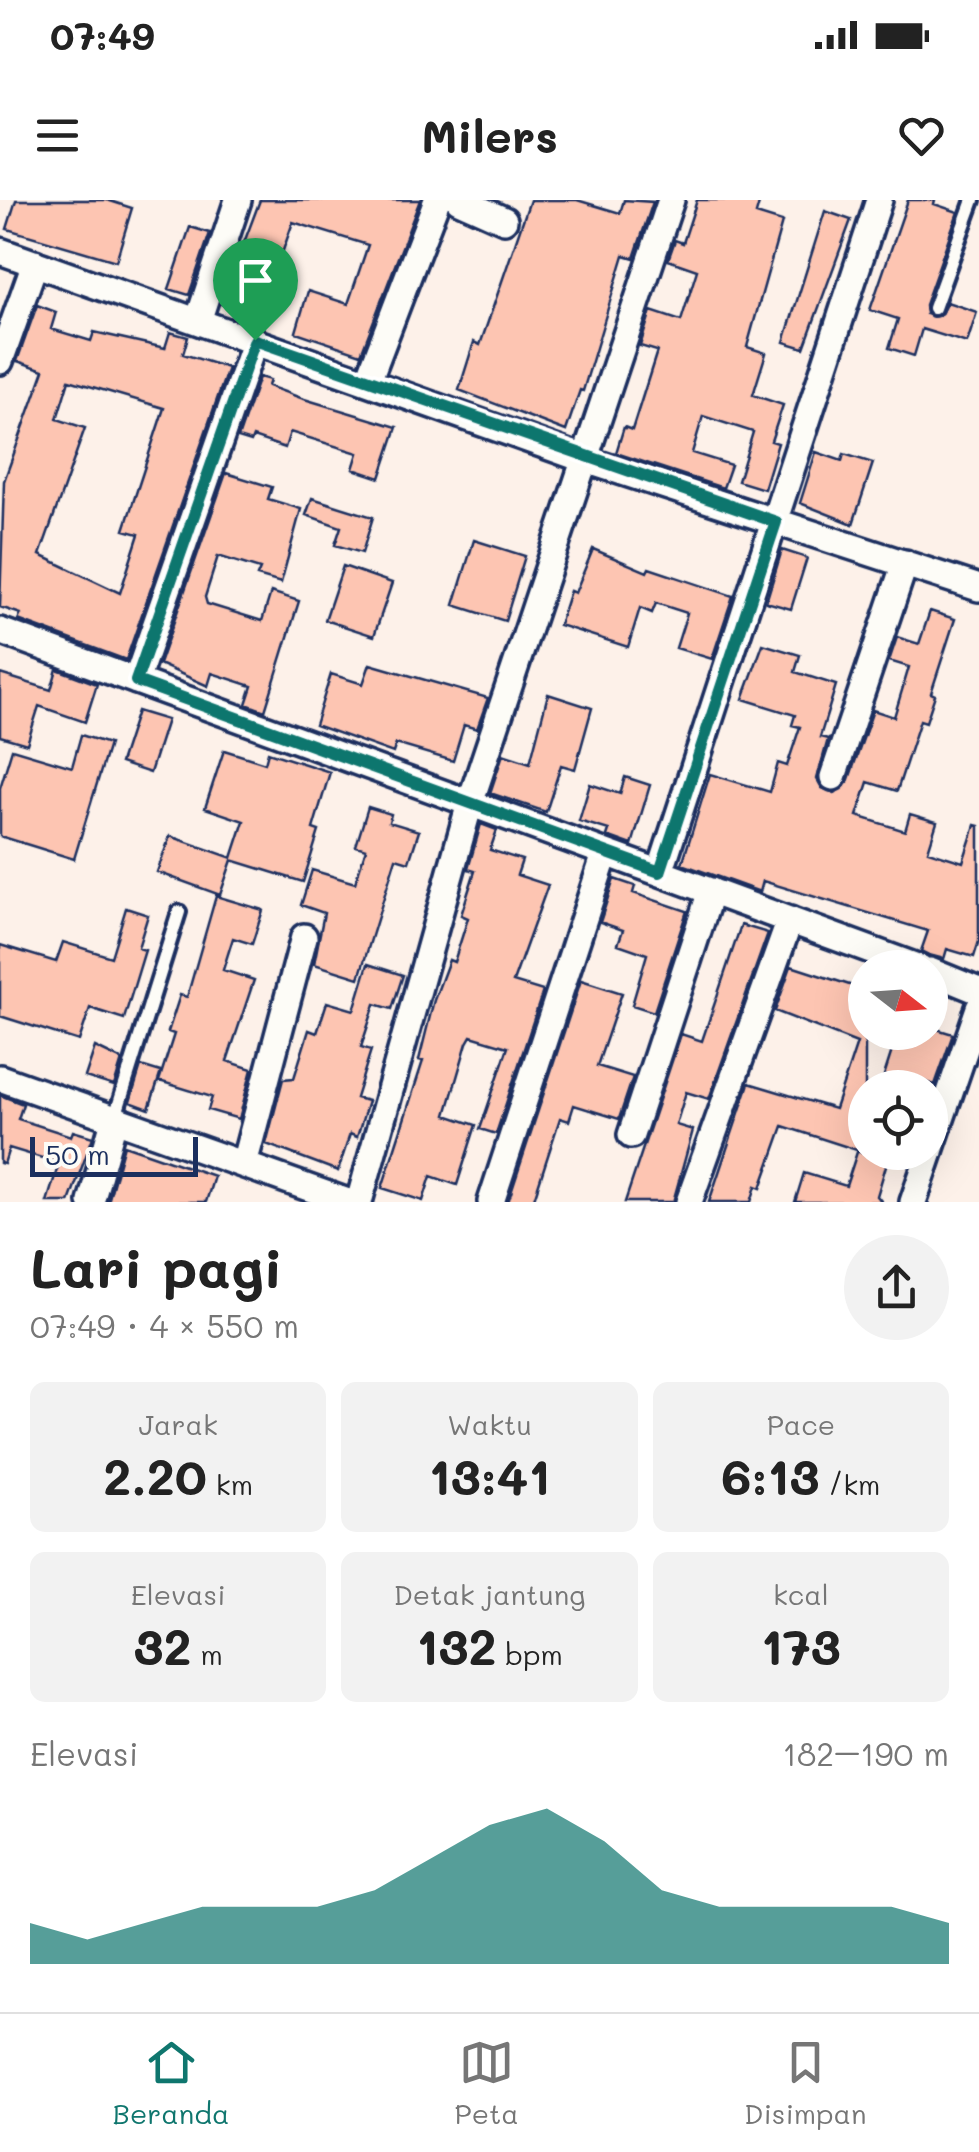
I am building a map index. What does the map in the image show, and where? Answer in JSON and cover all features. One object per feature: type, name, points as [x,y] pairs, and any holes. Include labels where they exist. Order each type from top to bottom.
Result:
[{"type":"street","points":[[198,321],[238,200]]},
{"type":"street","points":[[368,382],[437,200]]},
{"type":"street","points":[[459,200],[504,220]]},
{"type":"street","points":[[359,1202],[470,803],[671,200]]},
{"type":"street","points":[[660,872],[880,200]]},
{"type":"street","points":[[0,250],[586,460],[973,585]]},
{"type":"street","points":[[0,362],[35,263]]},
{"type":"street","points":[[136,681],[255,340]]},
{"type":"street","points":[[833,777],[905,563]]},
{"type":"street","points":[[1,636],[136,681],[873,950]]},
{"type":"street","points":[[491,1202],[604,854]]},
{"type":"street","points":[[631,1136],[711,891]]},
{"type":"street","points":[[689,1202],[790,920]]},
{"type":"street","points":[[244,1164],[304,937]]},
{"type":"street","points":[[948,977],[977,987],[948,1089]]},
{"type":"street","points":[[0,1078],[348,1202]]},
{"type":"street","points":[[90,1202],[115,1117]]},
{"type":"street","points":[[912,1202],[924,1170]]},
{"type":"lane","points":[[934,308],[972,200]]},
{"type":"lane","points":[[115,1117],[179,912]]},
{"type":"building","points":[[16,200],[107,200],[132,208],[116,261],[7,229]]},
{"type":"building","points":[[260,200],[420,200],[361,354],[296,332],[308,291],[348,304],[368,245],[293,222],[260,316],[221,304]]},
{"type":"building","points":[[530,200],[577,200],[620,213],[624,200],[653,202],[634,258],[624,255],[583,391],[580,390],[566,431],[459,390],[474,342],[480,345]]},
{"type":"building","points":[[697,200],[760,200],[756,214],[782,222],[747,347],[766,353],[753,395],[783,405],[771,441],[778,443],[764,489],[738,481],[753,432],[703,416],[692,453],[731,465],[723,488],[616,453],[624,427],[632,430],[657,351],[640,346],[651,311],[681,321],[697,270],[668,260],[675,240],[683,243]]},
{"type":"building","points":[[908,200],[935,200],[934,204],[958,212],[925,305],[926,314],[940,316],[947,302],[977,312],[967,343],[922,329],[914,356],[889,348],[898,319],[870,310]]},
{"type":"building","points":[[825,211],[851,220],[804,348],[784,342]]},
{"type":"building","points":[[190,227],[210,233],[189,295],[169,289]]},
{"type":"building","points":[[37,305],[56,312],[51,329],[91,341],[94,332],[165,348],[170,332],[188,337],[183,354],[228,368],[126,660],[18,620],[21,614],[0,607],[4,481],[44,370],[17,361]],"holes":[[[69,380],[164,408],[124,530],[139,534],[120,593],[40,555],[85,428],[57,419]]]},
{"type":"building","points":[[259,377],[270,380],[268,386],[301,398],[397,427],[380,478],[353,469],[358,453],[290,432],[285,448],[253,437],[251,442],[238,438]]},
{"type":"building","points":[[816,452],[842,461],[844,454],[873,463],[853,524],[800,503]]},
{"type":"building","points":[[226,473],[272,487],[268,499],[301,509],[281,583],[257,576],[260,569],[218,556],[205,597],[207,604],[262,621],[271,592],[299,601],[265,711],[246,704],[252,686],[212,673],[208,686],[159,664]]},
{"type":"building","points":[[312,498],[373,517],[362,553],[335,545],[341,527],[306,515]]},
{"type":"building","points":[[474,540],[525,556],[505,621],[454,605]]},
{"type":"building","points":[[593,549],[647,572],[649,568],[733,596],[712,659],[676,648],[687,613],[656,603],[652,613],[640,608],[628,647],[559,625],[570,591],[575,593]]},
{"type":"building","points":[[782,550],[807,558],[791,609],[766,602]]},
{"type":"building","points":[[343,566],[392,583],[374,636],[325,620]]},
{"type":"building","points":[[930,611],[955,619],[931,693],[935,695],[926,722],[920,720],[897,791],[868,782],[857,816],[905,831],[910,814],[937,822],[928,851],[963,862],[975,825],[979,826],[979,941],[974,957],[947,949],[921,950],[928,931],[763,881],[760,892],[682,864],[710,774],[770,792],[778,763],[787,766],[800,727],[792,725],[795,715],[743,699],[763,644],[800,655],[795,672],[836,685],[820,737],[828,739],[817,779],[822,788],[835,793],[848,782],[873,710],[894,717],[909,667],[889,661],[897,637],[919,644]]},
{"type":"building","points":[[370,664],[488,698],[477,729],[464,725],[453,761],[396,744],[393,753],[315,725],[331,674],[363,684]]},
{"type":"building","points":[[57,669],[97,684],[85,722],[39,706],[27,744],[0,736],[0,674],[51,690]]},
{"type":"building","points":[[548,694],[592,708],[575,769],[561,765],[546,812],[490,793],[503,754],[530,763]]},
{"type":"building","points":[[137,711],[167,720],[150,773],[120,763]]},
{"type":"building","points":[[81,735],[109,744],[74,859],[0,836],[0,788],[12,749],[72,767]]},
{"type":"building","points":[[224,750],[265,763],[268,752],[330,772],[313,829],[319,831],[303,882],[232,860],[220,895],[157,872],[170,836],[232,858],[244,821],[205,808]]},
{"type":"building","points":[[625,777],[650,785],[632,845],[607,836],[609,830],[579,821],[590,784],[620,794]]},
{"type":"building","points":[[368,807],[391,814],[389,822],[419,831],[409,862],[396,858],[359,978],[314,964],[324,913],[301,905],[312,870],[355,883],[366,849],[356,846]]},
{"type":"building","points":[[481,824],[497,830],[490,850],[522,860],[517,875],[548,885],[513,982],[543,991],[496,1134],[480,1129],[508,1047],[471,1036],[467,1043],[446,1115],[476,1125],[457,1185],[431,1176],[423,1201],[382,1188],[423,1061],[419,1060],[434,1000],[449,960],[454,962],[468,918],[461,915],[475,871],[468,869]]},
{"type":"building","points":[[614,879],[635,886],[633,893],[687,911],[654,1012],[632,1005],[647,954],[618,944],[623,930],[600,922]]},
{"type":"building","points":[[216,896],[263,910],[252,944],[233,938],[223,970],[254,980],[227,1061],[252,1069],[239,1119],[208,1110],[212,1097],[159,1081],[174,1034],[168,1032],[180,995],[187,997]]},
{"type":"building","points":[[126,908],[148,915],[138,948],[145,950],[124,1019],[90,1008],[79,1041],[0,1016],[0,945],[56,962],[63,942],[111,957]]},
{"type":"building","points":[[741,925],[768,933],[709,1099],[686,1092],[676,1125],[693,1130],[673,1202],[625,1202],[681,1034],[702,1041]]},
{"type":"building","points":[[368,964],[403,975],[392,1009],[375,1004],[361,1047],[371,1050],[356,1098],[368,1101],[357,1137],[350,1134],[338,1171],[266,1144],[283,1079],[294,1078],[309,1030],[317,1033],[327,1002],[354,1010]]},
{"type":"building","points":[[791,966],[848,984],[848,1039],[775,1011]]},
{"type":"building","points":[[581,980],[622,993],[597,1066],[633,1077],[619,1119],[574,1105],[569,1121],[560,1118],[533,1202],[508,1202]]},
{"type":"building","points":[[95,1047],[122,1060],[114,1086],[85,1077]]},
{"type":"building","points":[[855,1050],[865,1050],[865,1070],[848,1070]]},
{"type":"building","points":[[892,1050],[947,1050],[940,1070],[886,1070]]},
{"type":"building","points":[[141,1066],[161,1072],[149,1109],[130,1102]]},
{"type":"building","points":[[848,1070],[848,1147],[783,1126],[761,1188],[756,1186],[751,1202],[709,1202],[749,1083],[835,1109]]},
{"type":"building","points":[[0,1095],[23,1104],[18,1119],[71,1136],[73,1131],[93,1137],[69,1202],[47,1202],[59,1163],[9,1148],[4,1164],[0,1163]]},
{"type":"building","points":[[124,1145],[214,1176],[206,1202],[108,1202]]},
{"type":"building","points":[[851,1170],[885,1170],[877,1196],[882,1202],[795,1202],[804,1173],[846,1186]]},
{"type":"route","points":[[255,340],[586,460],[776,522],[660,872],[136,681],[255,340]]}]
